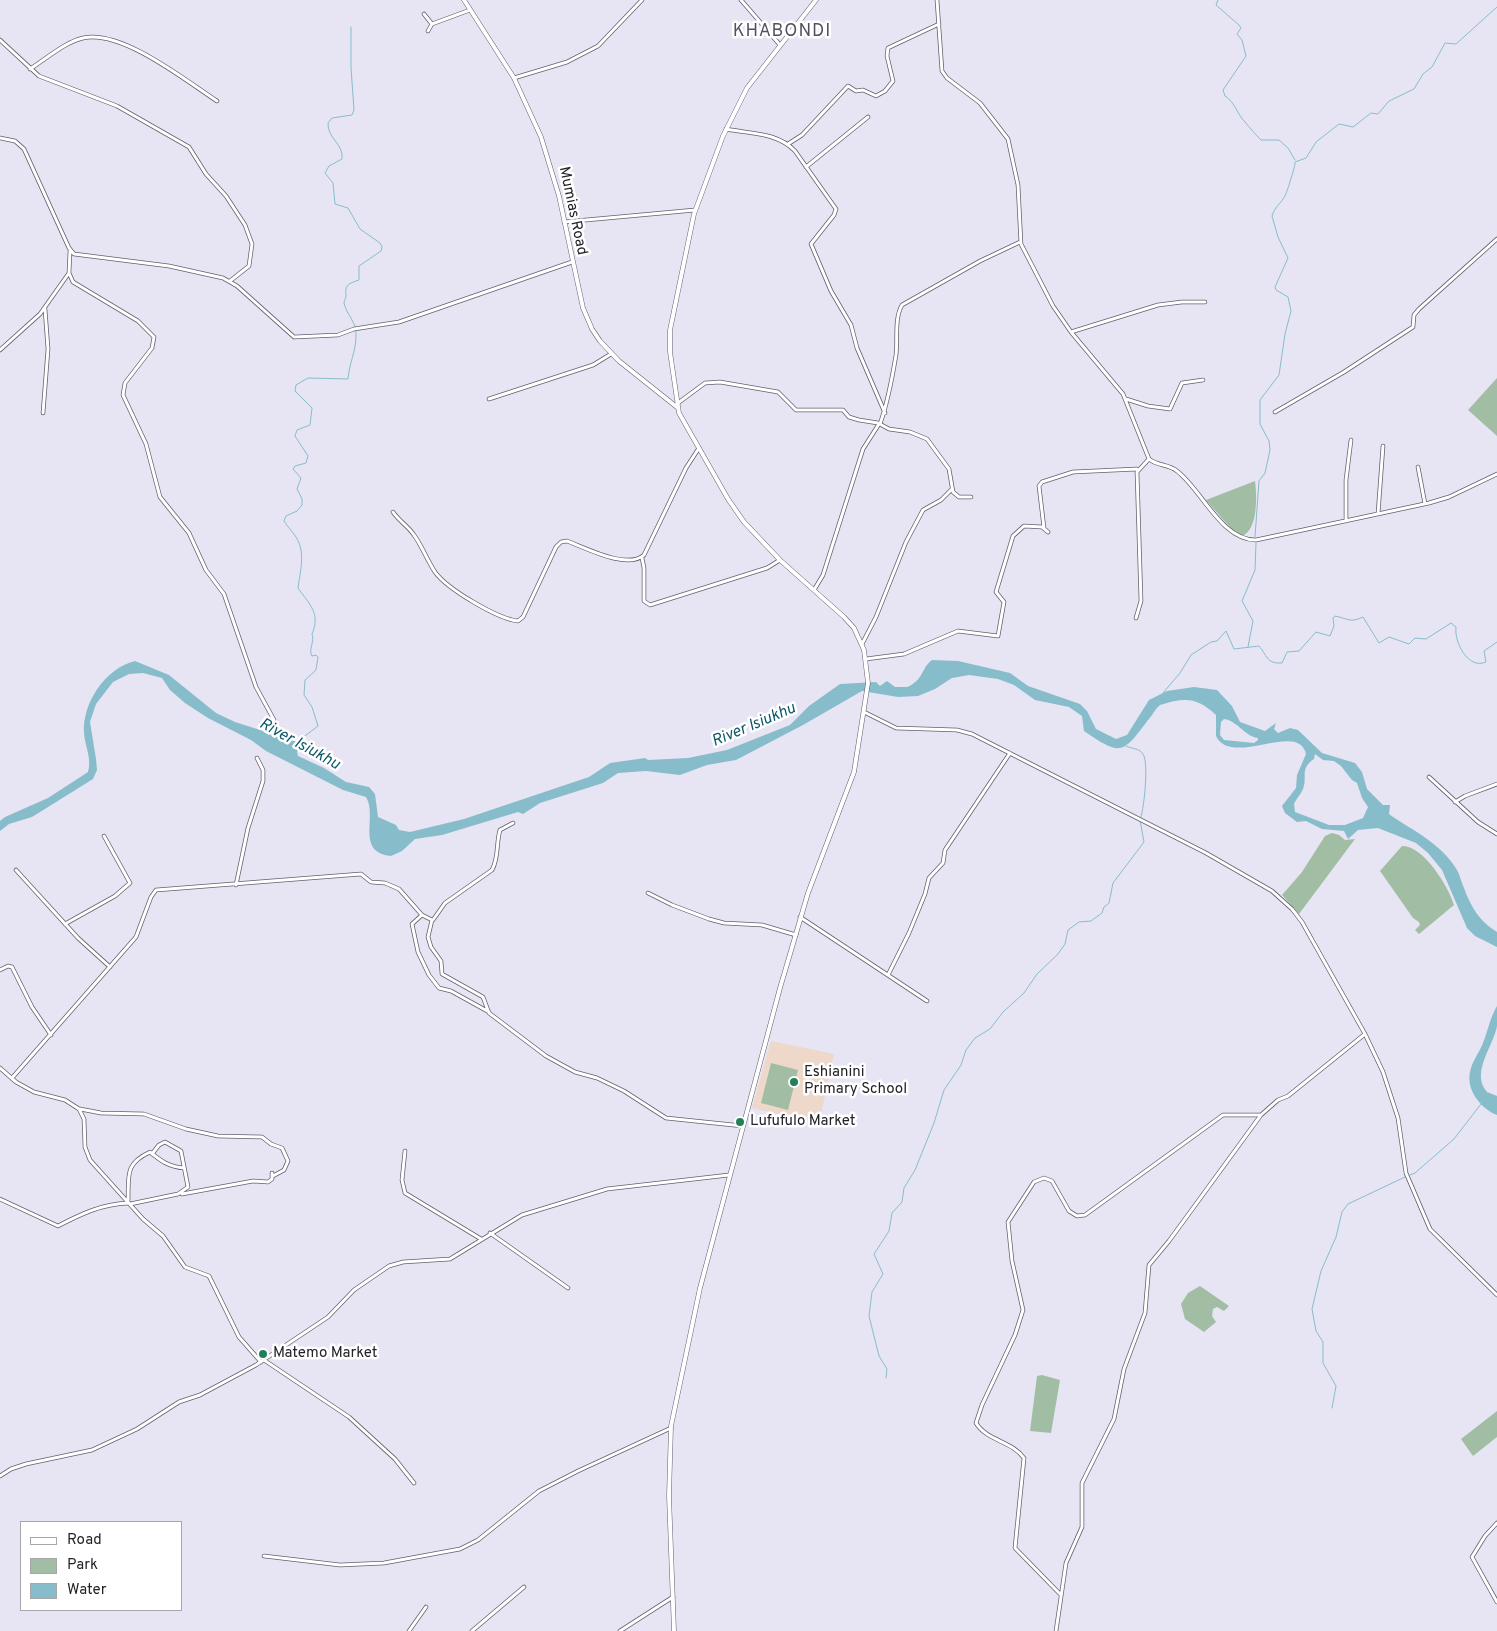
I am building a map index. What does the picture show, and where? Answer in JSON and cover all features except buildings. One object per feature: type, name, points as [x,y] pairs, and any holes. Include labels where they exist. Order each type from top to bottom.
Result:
[{"type":"street","name":"Mumias Road","points":[[464,0],[514,78],[534,118],[546,149],[572,262],[589,324],[600,342],[611,354],[678,408]]},
{"type":"street","points":[[514,78],[567,62],[598,46],[642,0]]},
{"type":"street","points":[[741,0],[780,45]]},
{"type":"street","points":[[674,1631],[669,1496],[671,1428],[700,1288],[800,917],[854,772],[868,682],[866,659],[862,644],[848,621],[780,560],[737,514],[699,448],[678,408],[670,352],[670,330],[695,210],[726,129],[747,88],[816,0]]},
{"type":"street","points":[[937,0],[943,74],[980,103],[1009,142],[1020,196],[1020,242],[1053,306],[1071,332],[1126,399],[1149,459],[1179,472],[1232,533],[1246,540],[1259,540],[1425,504],[1449,497],[1497,474]]},
{"type":"street","points":[[428,31],[432,24],[470,10]]},
{"type":"street","points":[[424,14],[432,24]]},
{"type":"street","points":[[788,144],[802,135],[818,120],[848,86],[856,91],[863,90],[875,96],[880,95],[893,81],[886,56],[888,48],[939,24]]},
{"type":"street","points":[[30,69],[78,40],[99,36],[120,42],[155,61],[217,100]]},
{"type":"street","points":[[0,40],[30,69],[44,79],[124,109],[176,138],[192,150],[208,177],[241,218],[252,242],[248,266],[230,281]]},
{"type":"street","points":[[806,167],[868,117]]},
{"type":"street","points":[[726,129],[766,135],[788,144],[836,210],[811,244],[831,291],[850,325],[863,363],[885,413]]},
{"type":"street","points":[[0,138],[15,141],[24,149],[70,250],[69,273],[73,282],[138,321],[154,336],[152,348],[125,382],[123,395],[146,444],[158,493],[189,533],[206,570],[224,594],[256,687],[274,720]]},
{"type":"street","points":[[564,222],[695,210]]},
{"type":"street","points":[[1274,412],[1344,372],[1414,325],[1414,315],[1419,308],[1497,239]]},
{"type":"street","points":[[814,590],[823,575],[863,450],[885,413],[896,354],[898,314],[902,305],[980,261],[1020,242]]},
{"type":"street","points":[[70,250],[76,254],[178,268],[230,281],[294,337],[338,335],[356,328],[405,320],[572,262]]},
{"type":"street","points":[[0,350],[45,308],[69,273]]},
{"type":"street","points":[[1071,332],[1158,305],[1205,302]]},
{"type":"street","points":[[43,413],[48,349],[45,308]]},
{"type":"street","points":[[489,399],[593,366],[611,354]]},
{"type":"street","points":[[1126,399],[1148,406],[1170,409],[1182,384],[1202,380]]},
{"type":"street","points":[[678,403],[705,383],[720,382],[778,392],[796,410],[842,410],[849,416],[880,424],[889,429],[924,437],[930,441],[950,472],[952,490],[959,497],[971,497]]},
{"type":"street","points":[[1346,521],[1346,480],[1351,440]]},
{"type":"street","points":[[1378,514],[1382,446]]},
{"type":"street","points":[[392,512],[414,534],[432,568],[447,584],[478,604],[514,620],[523,618],[556,547],[561,542],[567,541],[612,558],[630,561],[642,558],[686,468],[699,448]]},
{"type":"street","points":[[1048,532],[1044,528],[1039,486],[1042,482],[1074,472],[1138,470],[1149,459]]},
{"type":"street","points":[[1418,467],[1425,504]]},
{"type":"street","points":[[1136,618],[1141,600],[1138,470]]},
{"type":"street","points":[[862,644],[876,617],[906,542],[923,510],[941,500],[952,490]]},
{"type":"street","points":[[866,659],[904,654],[958,631],[998,636],[1004,602],[996,592],[1013,536],[1024,526],[1044,528]]},
{"type":"street","points":[[642,558],[644,568],[644,601],[650,605],[767,568],[780,560]]},
{"type":"street","points":[[864,712],[896,728],[964,731],[1168,833],[1279,896],[1302,922],[1365,1034],[1389,1087],[1399,1126],[1406,1173],[1430,1229],[1497,1295]]},
{"type":"street","points":[[888,975],[926,894],[929,878],[940,867],[945,850],[1010,753]]},
{"type":"street","points":[[236,885],[248,828],[263,781],[262,770],[257,758]]},
{"type":"street","points":[[1429,777],[1478,822],[1497,834]]},
{"type":"street","points":[[1455,802],[1465,796],[1497,784]]},
{"type":"street","points":[[489,1013],[483,997],[442,974],[441,961],[430,948],[428,937],[432,920],[445,903],[492,870],[496,864],[500,830],[513,823]]},
{"type":"street","points":[[66,924],[115,896],[130,883],[104,836]]},
{"type":"street","points":[[16,870],[66,924],[110,967]]},
{"type":"street","points":[[12,1078],[136,937],[152,894],[156,890],[361,874],[371,882],[385,883],[398,888],[422,915],[432,920]]},
{"type":"street","points":[[648,892],[672,905],[704,918],[724,923],[762,925],[796,935]]},
{"type":"street","points":[[422,915],[414,921],[413,933],[418,952],[429,975],[439,988],[451,991],[489,1013],[560,1065],[609,1083],[666,1118],[743,1126]]},
{"type":"street","points":[[800,917],[927,1001]]},
{"type":"street","points":[[0,970],[8,966],[12,967],[32,1007],[51,1035]]},
{"type":"street","points":[[1056,1631],[1060,1594],[1068,1557],[1082,1528],[1082,1483],[1110,1430],[1124,1369],[1145,1313],[1149,1265],[1169,1242],[1261,1115],[1365,1034]]},
{"type":"street","points":[[0,1068],[34,1092],[65,1100],[79,1109],[144,1114],[218,1136],[262,1137],[270,1144],[282,1148],[288,1161],[284,1170],[273,1174],[268,1182],[253,1182],[128,1203],[110,1203],[58,1226],[0,1199]]},
{"type":"street","points":[[79,1109],[84,1119],[87,1154],[97,1168],[149,1226],[163,1236],[184,1267],[209,1276],[239,1337],[262,1361],[348,1417],[401,1465],[414,1483]]},
{"type":"street","points":[[84,1119],[92,1111]]},
{"type":"street","points":[[1060,1594],[1015,1548],[1024,1458],[1018,1451],[989,1435],[976,1423],[982,1405],[1009,1350],[1023,1310],[1012,1260],[1008,1222],[1030,1186],[1038,1180],[1044,1178],[1052,1181],[1069,1211],[1074,1216],[1080,1216],[1094,1210],[1176,1147],[1223,1115],[1261,1115]]},
{"type":"street","points":[[152,1154],[159,1146],[169,1143],[181,1151],[188,1187],[174,1195]]},
{"type":"street","points":[[405,1151],[402,1180],[406,1193],[417,1203],[481,1239]]},
{"type":"street","points":[[128,1203],[130,1167],[142,1156],[150,1152],[164,1164],[173,1168],[184,1168]]},
{"type":"street","points":[[0,1476],[11,1469],[26,1464],[92,1450],[136,1429],[179,1402],[200,1395],[262,1361],[328,1317],[354,1290],[379,1271],[403,1262],[450,1259],[522,1215],[607,1190],[729,1175]]},
{"type":"street","points":[[490,1233],[568,1288]]},
{"type":"street","points":[[264,1556],[340,1565],[384,1562],[460,1549],[478,1540],[539,1491],[578,1470],[671,1428]]},
{"type":"street","points":[[1497,1523],[1485,1536],[1472,1559],[1497,1602]]},
{"type":"street","points":[[472,1631],[524,1587]]},
{"type":"street","points":[[620,1631],[673,1597]]},
{"type":"street","points":[[409,1631],[426,1608]]},
{"type":"shaded area","name":"Eshianini Primary School","points":[[771,1041],[834,1054],[819,1123],[752,1108]]},
{"type":"green space","points":[[1497,378],[1497,436],[1468,410]]},
{"type":"green space","points":[[1255,481],[1256,503],[1254,520],[1247,533],[1242,536],[1233,531],[1206,500]]},
{"type":"green space","points":[[1332,833],[1339,835],[1345,840],[1355,839],[1299,914],[1282,895],[1302,872],[1325,836]]},
{"type":"green space","points":[[1402,846],[1418,852],[1434,868],[1447,888],[1454,905],[1419,934],[1415,930],[1420,925],[1419,922],[1413,918],[1380,871]]},
{"type":"green space","points":[[771,1063],[798,1070],[788,1110],[761,1103]]},
{"type":"green space","points":[[1200,1286],[1229,1306],[1224,1311],[1217,1307],[1213,1309],[1212,1316],[1216,1322],[1204,1332],[1185,1319],[1181,1304],[1188,1293]]},
{"type":"green space","points":[[1042,1375],[1060,1380],[1051,1433],[1030,1431],[1037,1376]]},
{"type":"green space","points":[[1497,1411],[1497,1437],[1473,1456],[1461,1439]]},
{"type":"water","name":"River Isiukhu","points":[[932,660],[958,661],[1010,673],[1028,686],[1080,704],[1087,711],[1096,729],[1116,739],[1127,735],[1149,700],[1167,691],[1194,687],[1217,690],[1232,706],[1240,722],[1265,731],[1276,723],[1274,729],[1278,733],[1290,728],[1298,730],[1322,753],[1355,763],[1362,772],[1367,789],[1383,805],[1390,805],[1389,814],[1426,838],[1443,852],[1457,870],[1476,913],[1497,932],[1497,947],[1475,936],[1467,928],[1442,870],[1428,853],[1416,843],[1378,828],[1358,830],[1348,839],[1344,831],[1322,829],[1306,821],[1297,822],[1285,813],[1282,806],[1296,788],[1297,775],[1306,754],[1301,745],[1291,741],[1235,748],[1224,745],[1216,736],[1216,715],[1197,702],[1184,700],[1160,705],[1132,740],[1120,748],[1114,748],[1084,731],[1082,716],[1069,707],[1035,700],[1014,685],[998,679],[969,675],[952,678],[935,689],[918,696],[898,697],[862,691],[736,760],[707,765],[680,775],[646,771],[618,773],[603,783],[540,803],[523,814],[518,812],[442,835],[415,839],[402,851],[391,856],[380,853],[370,841],[370,814],[366,797],[343,790],[266,751],[251,740],[208,718],[185,703],[170,690],[162,678],[143,673],[129,674],[113,682],[96,704],[90,722],[97,770],[93,779],[32,817],[9,824],[0,831],[0,821],[5,817],[48,798],[88,772],[89,757],[84,733],[84,722],[91,699],[105,679],[114,671],[135,661],[169,675],[216,713],[235,722],[298,742],[300,747],[297,752],[298,756],[324,768],[346,782],[369,787],[375,794],[378,817],[396,825],[399,830],[410,832],[464,819],[589,777],[610,763],[645,758],[648,760],[688,758],[727,750],[790,725],[809,706],[840,684],[876,682],[880,686],[887,681],[895,687],[907,687],[917,681],[928,663]],"holes":[[[1224,719],[1229,720],[1253,737],[1258,738],[1258,740],[1254,743],[1224,740],[1220,735],[1221,722]],[[1315,754],[1323,760],[1334,761],[1357,783],[1362,798],[1368,807],[1363,818],[1345,825],[1329,825],[1295,812],[1294,804],[1303,789],[1305,770],[1314,759]]]},
{"type":"water","points":[[1497,1006],[1497,1026],[1481,1076],[1482,1084],[1487,1092],[1497,1096],[1497,1115],[1480,1104],[1473,1092],[1469,1079],[1472,1064],[1483,1043]]},
{"type":"waterway","points":[[1218,0],[1216,5],[1241,28],[1237,34],[1242,40],[1246,56],[1223,90],[1225,96],[1261,140],[1279,140],[1288,148],[1295,160]]},
{"type":"waterway","points":[[1255,537],[1259,481],[1265,473],[1270,450],[1269,441],[1260,424],[1260,400],[1279,375],[1285,334],[1291,311],[1288,297],[1276,290],[1275,287],[1288,258],[1278,237],[1272,216],[1274,210],[1285,196],[1295,162],[1306,158],[1316,142],[1339,124],[1353,127],[1371,113],[1378,114],[1389,101],[1414,89],[1423,74],[1432,67],[1445,43],[1456,44],[1497,7]]},
{"type":"waterway","name":"River Isiukhu","points":[[297,742],[318,726],[312,707],[304,695],[305,680],[316,670],[318,657],[316,655],[312,656],[311,653],[314,614],[310,604],[298,588],[302,562],[301,549],[296,537],[284,521],[286,516],[297,511],[302,505],[302,499],[297,489],[301,478],[293,469],[295,466],[306,463],[308,456],[295,436],[297,430],[310,425],[312,408],[295,391],[296,385],[308,378],[348,379],[356,342],[356,331],[344,303],[346,289],[349,284],[359,280],[359,266],[381,251],[382,247],[380,243],[360,229],[348,208],[335,204],[333,183],[325,173],[329,166],[342,159],[341,149],[330,133],[328,123],[332,118],[352,115],[354,110],[351,27]]},
{"type":"waterway","points":[[1248,647],[1253,621],[1242,601],[1255,570],[1256,543]]},
{"type":"waterway","points":[[1163,693],[1180,673],[1191,655],[1211,642],[1217,641],[1226,631],[1234,649],[1259,646],[1270,660],[1277,663],[1282,663],[1287,652],[1299,651],[1316,632],[1330,636],[1335,616],[1352,620],[1363,617],[1379,643],[1389,637],[1409,644],[1415,638],[1426,639],[1451,623],[1456,627],[1457,640],[1464,653],[1473,662],[1479,663],[1486,662],[1484,651],[1497,642]]},
{"type":"waterway","points":[[1126,746],[1140,751],[1145,759],[1145,785],[1141,817]]},
{"type":"waterway","points":[[886,1378],[887,1369],[879,1356],[869,1316],[872,1292],[883,1274],[874,1254],[889,1231],[892,1213],[902,1202],[904,1188],[915,1170],[934,1123],[944,1090],[961,1065],[966,1050],[975,1038],[990,1029],[1003,1012],[1024,993],[1037,974],[1058,954],[1065,944],[1068,930],[1079,922],[1091,921],[1102,913],[1104,907],[1109,903],[1113,883],[1144,842],[1140,820]]},
{"type":"waterway","points":[[1410,1175],[1415,1173],[1454,1139],[1481,1104]]},
{"type":"waterway","points":[[1332,1408],[1336,1386],[1323,1363],[1323,1342],[1316,1331],[1312,1309],[1321,1271],[1336,1237],[1342,1212],[1348,1204],[1405,1177]]},
{"type":"place","name":"Eshianini Primary School","points":[[794,1082]]},
{"type":"place","name":"Lufufulo Market","points":[[740,1122]]},
{"type":"place","name":"Matemo Market","points":[[263,1354]]},
{"type":"district","name":"KHABONDI","points":[[782,32]]}]
